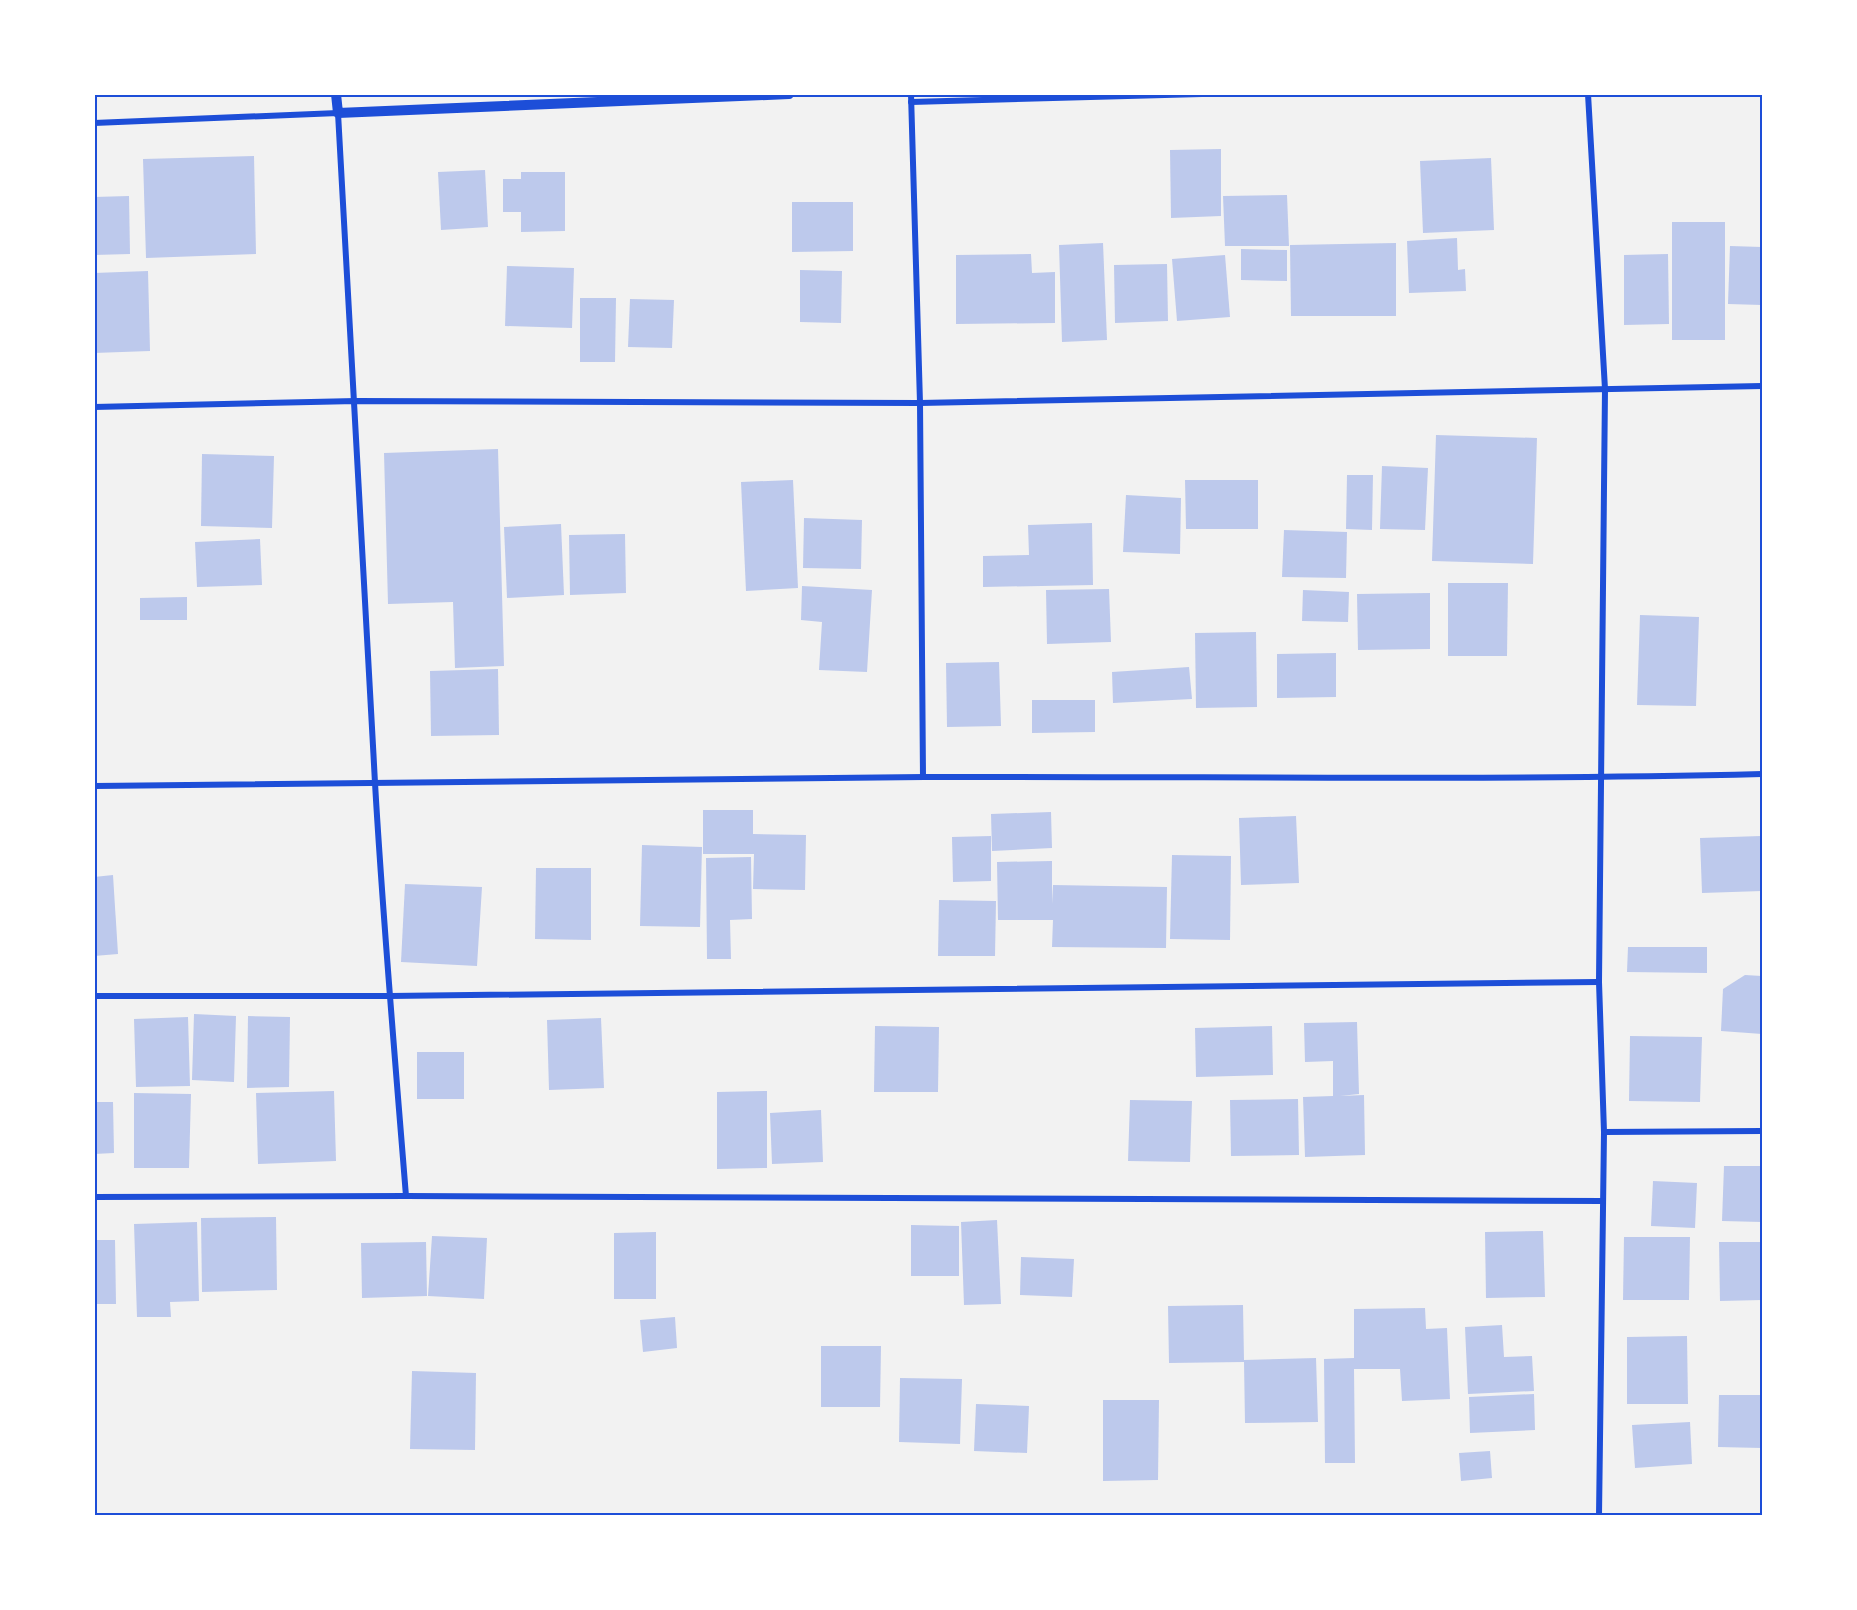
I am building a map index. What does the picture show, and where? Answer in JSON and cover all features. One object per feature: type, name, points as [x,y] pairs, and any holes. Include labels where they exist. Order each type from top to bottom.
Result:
[{"type":"street","points":[[336,94],[356,401],[375,784],[406,1196]]},
{"type":"street","points":[[94,123],[789,94]]},
{"type":"street","points":[[922,777],[920,403],[911,98],[1202,94]]},
{"type":"street","points":[[1588,94],[1605,389],[1599,982],[1604,1132],[1599,1515]]},
{"type":"street","points":[[94,407],[356,401],[920,403],[1762,386]]},
{"type":"street","points":[[94,786],[922,777],[1600,778],[1762,774]]},
{"type":"street","points":[[94,996],[390,996],[1599,982]]},
{"type":"street","points":[[1604,1132],[1762,1131]]},
{"type":"street","points":[[94,1197],[406,1196],[1603,1201]]},
{"type":"building","points":[[1221,149],[1221,216],[1171,218],[1170,150]]},
{"type":"building","points":[[254,156],[256,254],[146,258],[143,159]]},
{"type":"building","points":[[1491,158],[1494,230],[1423,233],[1420,161]]},
{"type":"building","points":[[485,170],[488,227],[441,230],[438,172]]},
{"type":"building","points":[[521,172],[565,172],[565,231],[521,232],[521,212],[503,212],[503,179],[521,179]]},
{"type":"building","points":[[1287,195],[1289,246],[1225,246],[1223,196]]},
{"type":"building","points":[[129,196],[130,254],[94,255],[94,197]]},
{"type":"building","points":[[792,202],[853,202],[853,251],[792,252]]},
{"type":"building","points":[[1672,222],[1725,222],[1725,340],[1672,340]]},
{"type":"building","points":[[1457,238],[1458,270],[1465,269],[1466,291],[1409,293],[1407,241]]},
{"type":"building","points":[[1103,243],[1107,340],[1062,342],[1059,245]]},
{"type":"building","points":[[1396,243],[1396,316],[1291,316],[1290,245]]},
{"type":"building","points":[[1730,246],[1762,247],[1762,305],[1728,304]]},
{"type":"building","points":[[1241,249],[1287,250],[1287,281],[1241,280]]},
{"type":"building","points":[[1031,254],[1032,273],[1055,272],[1055,323],[956,324],[956,255]]},
{"type":"building","points":[[1668,254],[1669,324],[1624,325],[1624,255]]},
{"type":"building","points":[[1225,255],[1230,317],[1177,321],[1172,259]]},
{"type":"building","points":[[1167,264],[1168,321],[1115,323],[1114,265]]},
{"type":"building","points":[[507,266],[574,268],[572,328],[505,326]]},
{"type":"building","points":[[800,270],[842,271],[841,323],[800,322]]},
{"type":"building","points":[[148,271],[150,351],[94,353],[94,273]]},
{"type":"building","points":[[580,298],[616,298],[615,362],[580,362]]},
{"type":"building","points":[[630,299],[674,300],[672,348],[628,347]]},
{"type":"building","points":[[1436,435],[1537,438],[1533,564],[1432,561]]},
{"type":"building","points":[[498,449],[504,666],[455,668],[453,602],[388,604],[384,453]]},
{"type":"building","points":[[202,454],[274,456],[272,528],[201,526]]},
{"type":"building","points":[[1382,466],[1428,468],[1425,530],[1380,529]]},
{"type":"building","points":[[1347,475],[1373,475],[1372,530],[1346,529]]},
{"type":"building","points":[[793,480],[798,588],[746,591],[741,482]]},
{"type":"building","points":[[1185,480],[1258,480],[1258,529],[1186,529]]},
{"type":"building","points":[[1126,495],[1181,498],[1180,554],[1123,552]]},
{"type":"building","points":[[804,518],[862,520],[861,569],[803,568]]},
{"type":"building","points":[[1092,523],[1093,585],[983,587],[983,556],[1029,555],[1028,525]]},
{"type":"building","points":[[561,524],[564,595],[507,598],[504,527]]},
{"type":"building","points":[[1284,530],[1347,532],[1346,578],[1282,577]]},
{"type":"building","points":[[625,534],[626,593],[570,595],[569,535]]},
{"type":"building","points":[[260,539],[262,585],[197,587],[195,542]]},
{"type":"building","points":[[1448,583],[1508,583],[1507,656],[1448,656]]},
{"type":"building","points":[[802,586],[872,590],[867,672],[819,670],[822,622],[801,620]]},
{"type":"building","points":[[1109,589],[1111,642],[1047,644],[1046,590]]},
{"type":"building","points":[[1303,590],[1349,592],[1348,622],[1302,621]]},
{"type":"building","points":[[1430,593],[1430,649],[1358,650],[1357,594]]},
{"type":"building","points":[[187,597],[187,620],[140,620],[140,598]]},
{"type":"building","points":[[1640,615],[1699,617],[1696,706],[1637,705]]},
{"type":"building","points":[[1256,632],[1257,707],[1196,708],[1195,633]]},
{"type":"building","points":[[1336,653],[1336,697],[1277,698],[1277,654]]},
{"type":"building","points":[[999,662],[1001,726],[947,727],[946,663]]},
{"type":"building","points":[[1189,667],[1192,699],[1113,703],[1112,672]]},
{"type":"building","points":[[498,669],[499,735],[431,736],[430,671]]},
{"type":"building","points":[[1032,700],[1095,700],[1095,732],[1032,733]]},
{"type":"building","points":[[703,810],[753,810],[753,834],[806,835],[805,890],[753,889],[754,854],[703,854]]},
{"type":"building","points":[[1051,812],[1052,848],[992,851],[991,814]]},
{"type":"building","points":[[1296,816],[1299,883],[1241,885],[1239,818]]},
{"type":"building","points":[[991,836],[991,881],[953,882],[952,837]]},
{"type":"building","points":[[1761,836],[1762,891],[1702,893],[1700,838]]},
{"type":"building","points":[[642,845],[702,847],[700,927],[640,926]]},
{"type":"building","points":[[1172,855],[1231,856],[1230,940],[1170,939]]},
{"type":"building","points":[[751,857],[752,919],[730,920],[731,959],[707,959],[706,858]]},
{"type":"building","points":[[1052,861],[1052,904],[1053,885],[1167,887],[1166,948],[1052,947],[1053,920],[998,920],[997,862]]},
{"type":"building","points":[[536,868],[591,868],[591,940],[535,939]]},
{"type":"building","points":[[113,875],[118,954],[94,956],[94,877]]},
{"type":"building","points":[[405,884],[482,887],[477,966],[401,962]]},
{"type":"building","points":[[939,900],[996,901],[995,956],[938,956]]},
{"type":"building","points":[[1628,947],[1707,947],[1707,973],[1627,972]]},
{"type":"building","points":[[1745,975],[1762,976],[1762,1034],[1721,1031],[1723,989]]},
{"type":"building","points":[[194,1014],[236,1016],[234,1082],[192,1080]]},
{"type":"building","points":[[248,1016],[290,1017],[289,1087],[247,1088]]},
{"type":"building","points":[[188,1017],[190,1086],[136,1087],[134,1019]]},
{"type":"building","points":[[601,1018],[604,1088],[549,1090],[547,1020]]},
{"type":"building","points":[[1357,1022],[1359,1094],[1340,1096],[1364,1095],[1365,1155],[1305,1157],[1303,1097],[1333,1096],[1333,1061],[1305,1062],[1304,1023]]},
{"type":"building","points":[[875,1026],[939,1027],[938,1092],[874,1092]]},
{"type":"building","points":[[1272,1026],[1273,1075],[1196,1077],[1195,1028]]},
{"type":"building","points":[[1630,1036],[1702,1037],[1700,1102],[1629,1101]]},
{"type":"building","points":[[417,1052],[464,1052],[464,1099],[417,1099]]},
{"type":"building","points":[[334,1091],[336,1161],[258,1164],[256,1093]]},
{"type":"building","points":[[767,1091],[767,1168],[717,1169],[717,1092]]},
{"type":"building","points":[[134,1093],[191,1094],[189,1168],[134,1168]]},
{"type":"building","points":[[1298,1099],[1299,1155],[1231,1156],[1230,1100]]},
{"type":"building","points":[[1130,1100],[1192,1101],[1190,1162],[1128,1161]]},
{"type":"building","points":[[94,1102],[113,1102],[114,1153],[94,1154]]},
{"type":"building","points":[[821,1110],[823,1162],[772,1164],[770,1113]]},
{"type":"building","points":[[1724,1166],[1762,1166],[1762,1222],[1722,1221]]},
{"type":"building","points":[[1653,1181],[1697,1183],[1695,1228],[1651,1226]]},
{"type":"building","points":[[276,1217],[277,1290],[202,1292],[201,1218]]},
{"type":"building","points":[[997,1220],[1001,1304],[964,1305],[961,1222]]},
{"type":"building","points":[[197,1222],[199,1301],[170,1302],[171,1317],[137,1317],[134,1224]]},
{"type":"building","points":[[911,1225],[959,1226],[959,1276],[911,1276]]},
{"type":"building","points":[[1543,1231],[1545,1297],[1486,1298],[1485,1232]]},
{"type":"building","points":[[656,1232],[656,1299],[614,1299],[614,1233]]},
{"type":"building","points":[[432,1236],[487,1238],[484,1299],[428,1296]]},
{"type":"building","points":[[1624,1237],[1690,1237],[1689,1300],[1623,1300]]},
{"type":"building","points":[[97,1240],[115,1240],[116,1304],[94,1304],[94,1245],[97,1245]]},
{"type":"building","points":[[426,1242],[427,1296],[362,1298],[361,1243]]},
{"type":"building","points":[[1719,1242],[1762,1242],[1762,1300],[1720,1301]]},
{"type":"building","points":[[1021,1257],[1074,1259],[1072,1297],[1020,1295]]},
{"type":"building","points":[[1243,1305],[1244,1360],[1316,1358],[1318,1422],[1245,1423],[1244,1362],[1169,1363],[1168,1306]]},
{"type":"building","points":[[1425,1308],[1426,1329],[1447,1328],[1450,1399],[1402,1401],[1400,1369],[1354,1369],[1355,1463],[1325,1463],[1324,1359],[1354,1358],[1354,1309]]},
{"type":"building","points":[[675,1317],[677,1348],[643,1352],[640,1320]]},
{"type":"building","points":[[1502,1325],[1504,1357],[1532,1356],[1534,1391],[1468,1394],[1465,1327]]},
{"type":"building","points":[[1687,1336],[1688,1404],[1627,1404],[1627,1337]]},
{"type":"building","points":[[821,1346],[881,1346],[880,1407],[821,1407]]},
{"type":"building","points":[[412,1371],[476,1373],[475,1450],[410,1449]]},
{"type":"building","points":[[900,1378],[962,1379],[960,1444],[899,1442]]},
{"type":"building","points":[[1534,1394],[1535,1430],[1470,1433],[1469,1397]]},
{"type":"building","points":[[1719,1395],[1762,1395],[1762,1448],[1718,1447]]},
{"type":"building","points":[[1103,1400],[1159,1400],[1158,1480],[1103,1481]]},
{"type":"building","points":[[976,1404],[1029,1406],[1027,1453],[974,1451]]},
{"type":"building","points":[[1690,1422],[1692,1464],[1635,1468],[1632,1425]]},
{"type":"building","points":[[1490,1451],[1492,1478],[1461,1481],[1459,1453]]}]
